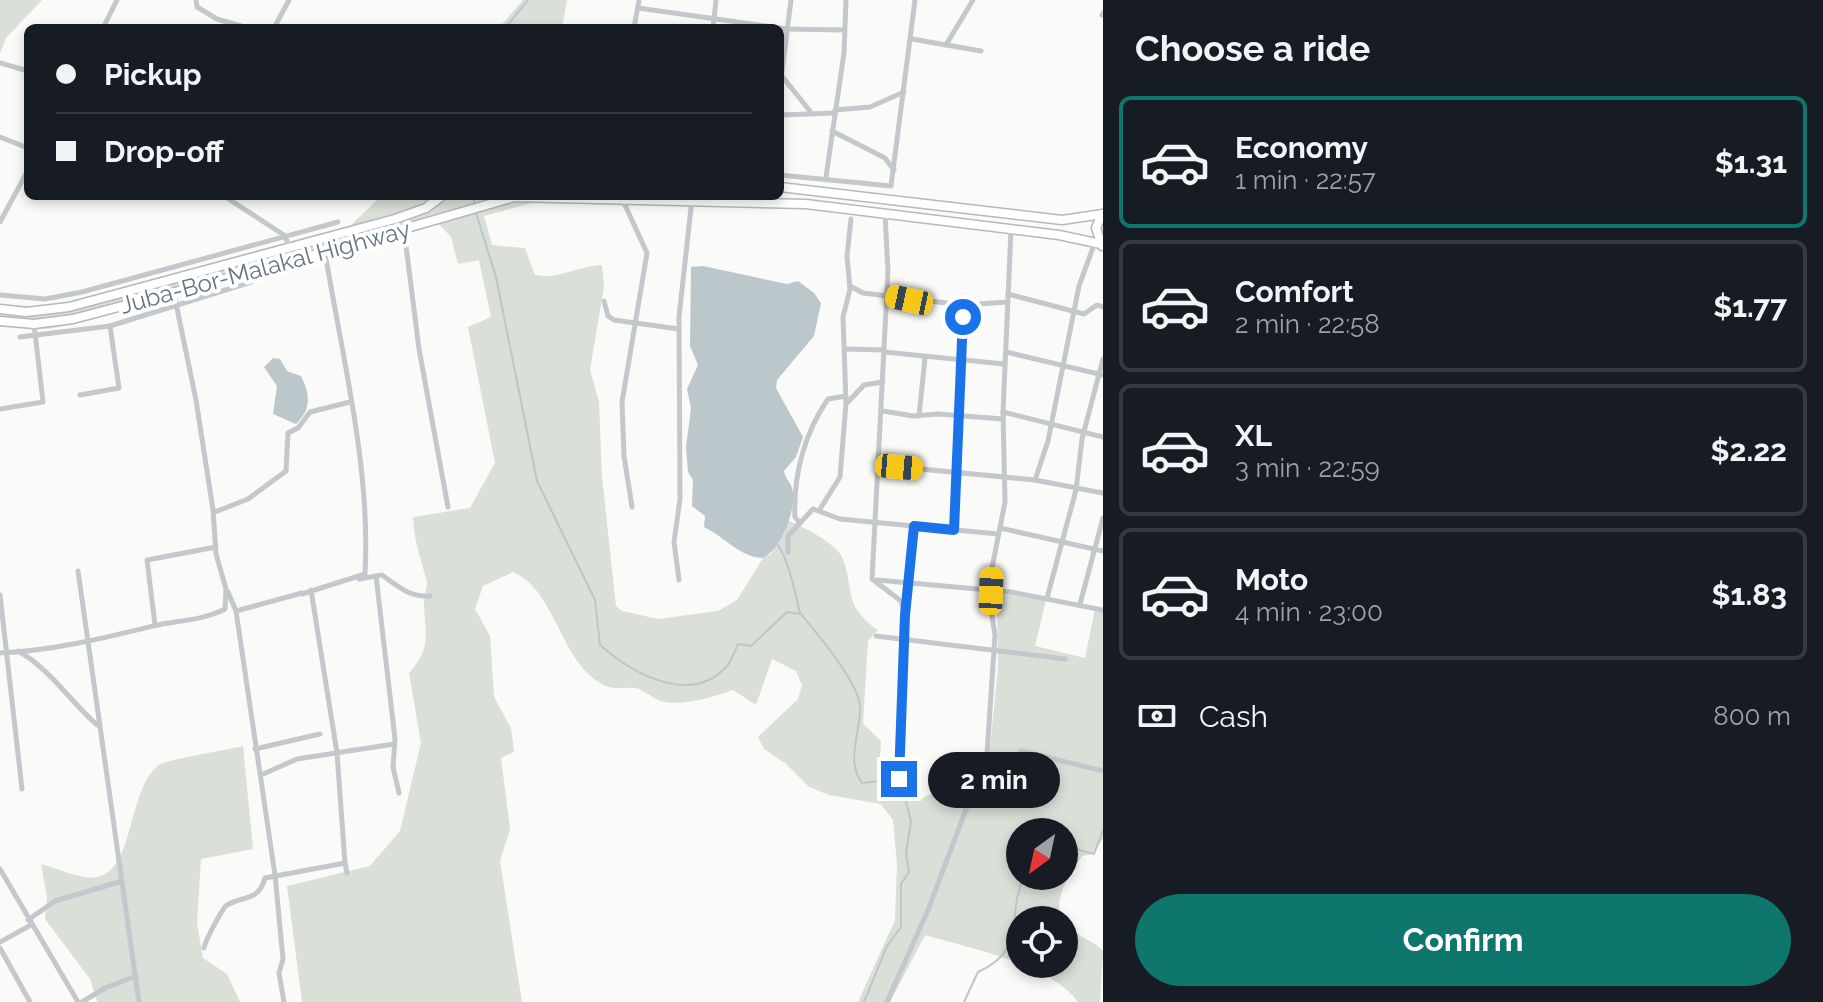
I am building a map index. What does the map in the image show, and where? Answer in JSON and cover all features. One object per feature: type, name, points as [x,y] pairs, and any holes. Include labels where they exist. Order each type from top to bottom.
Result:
[{"type":"highway","points":[[784,187],[1062,220],[1103,214]]},
{"type":"highway","name":"Juba-Bor-Malakal Highway","points":[[0,309],[26,312],[69,307],[426,208],[437,200]]},
{"type":"highway","name":"Juba-Bor-Malakal Highway","points":[[5,322],[34,324],[73,319],[250,273],[404,230],[486,202],[503,200]]},
{"type":"highway","name":"Juba-Bor-Malakal Highway","points":[[736,200],[885,213],[1100,244]]},
{"type":"highway","points":[[1100,244],[1096,228],[1103,214]]},
{"type":"street","points":[[105,24],[117,0]]},
{"type":"street","points":[[196,0],[197,7],[205,12],[237,24]]},
{"type":"street","points":[[276,24],[289,0]]},
{"type":"street","points":[[635,24],[639,0]]},
{"type":"street","points":[[713,24],[716,0]]},
{"type":"street","points":[[784,47],[791,0]]},
{"type":"street","points":[[826,177],[846,0]]},
{"type":"street","points":[[784,175],[826,177],[888,187],[893,183],[915,0]]},
{"type":"street","points":[[946,45],[973,0]]},
{"type":"street","points":[[638,8],[757,24]]},
{"type":"street","points":[[784,29],[844,30]]},
{"type":"street","points":[[912,39],[981,51]]},
{"type":"street","points":[[0,63],[24,70]]},
{"type":"street","points":[[784,78],[798,92],[803,106],[815,113]]},
{"type":"street","points":[[784,115],[870,107],[905,92]]},
{"type":"street","points":[[832,131],[885,158],[895,171]]},
{"type":"street","points":[[0,137],[24,146]]},
{"type":"street","points":[[0,222],[24,177]]},
{"type":"street","points":[[230,200],[284,235],[290,247]]},
{"type":"street","points":[[426,208],[428,200]]},
{"type":"street","points":[[625,205],[647,253],[622,402],[624,456],[632,507]]},
{"type":"street","points":[[679,580],[674,542],[680,499],[679,329],[691,208]]},
{"type":"street","points":[[872,579],[873,523],[883,411],[884,295],[888,271],[885,213]]},
{"type":"street","points":[[820,509],[840,481],[846,400],[843,317],[849,285],[851,219]]},
{"type":"street","points":[[0,295],[45,299],[338,222]]},
{"type":"street","points":[[404,230],[419,349],[448,507]]},
{"type":"street","points":[[887,1002],[980,778],[987,754],[994,649],[991,591],[1006,477],[1004,364],[1011,230]]},
{"type":"street","points":[[1035,480],[1052,422],[1079,286],[1100,244]]},
{"type":"street","points":[[302,594],[365,574],[368,526],[325,252]]},
{"type":"street","points":[[20,337],[110,326],[251,282],[250,273]]},
{"type":"street","points":[[849,285],[857,292],[963,305],[1008,302]]},
{"type":"street","points":[[174,294],[196,400],[216,547],[226,589],[236,611],[275,875],[282,936],[279,973],[284,1002]]},
{"type":"street","points":[[1008,294],[1075,313],[1084,314],[1097,305],[1103,307]]},
{"type":"street","points":[[604,301],[612,319],[679,329]]},
{"type":"street","points":[[954,530],[963,305]]},
{"type":"street","points":[[0,330],[5,322]]},
{"type":"street","points":[[0,409],[43,402],[34,324]]},
{"type":"street","points":[[80,395],[119,388],[110,326]]},
{"type":"street","points":[[845,349],[1004,364]]},
{"type":"street","points":[[1006,352],[1101,375]]},
{"type":"street","points":[[919,416],[925,358]]},
{"type":"street","points":[[1047,598],[1076,490],[1084,431],[1103,359]]},
{"type":"street","points":[[799,522],[795,517],[795,503],[802,451],[811,424],[828,399],[846,400],[864,385],[883,382]]},
{"type":"street","points":[[214,513],[248,499],[286,471],[288,433],[298,428],[310,412],[350,402]]},
{"type":"street","points":[[883,411],[958,418],[1003,416],[1052,422],[1103,437]]},
{"type":"street","points":[[879,465],[1035,480],[1103,493]]},
{"type":"street","points":[[788,552],[788,536],[811,510],[820,509],[840,519],[999,531],[1103,551]]},
{"type":"street","points":[[1080,604],[1103,518]]},
{"type":"street","points":[[899,779],[905,615],[914,526]]},
{"type":"street","points":[[155,625],[147,560],[216,547]]},
{"type":"street","points":[[78,571],[98,726],[111,798],[119,882],[133,944],[139,1002]]},
{"type":"street","points":[[236,611],[311,590],[382,575],[417,597],[430,596]]},
{"type":"street","points":[[376,576],[394,744],[393,767],[399,793]]},
{"type":"street","points":[[872,579],[1047,598],[1103,610]]},
{"type":"street","points":[[872,579],[901,601],[905,615]]},
{"type":"street","points":[[3,653],[111,638],[155,625],[208,618],[225,609],[226,589]]},
{"type":"street","points":[[311,590],[337,753],[347,873]]},
{"type":"street","points":[[0,595],[3,653],[22,789]]},
{"type":"street","points":[[876,636],[1065,659]]},
{"type":"street","points":[[16,650],[40,663],[68,699],[98,726]]},
{"type":"street","points":[[255,749],[320,734]]},
{"type":"street","points":[[261,775],[297,759],[394,744]]},
{"type":"street","points":[[1021,751],[1103,771]]},
{"type":"street","points":[[204,948],[221,909],[229,904],[250,900],[262,890],[265,878],[345,863]]},
{"type":"street","points":[[0,869],[80,1002],[136,976]]},
{"type":"street","points":[[0,942],[30,923],[55,901],[119,882]]},
{"type":"street","points":[[0,948],[30,1002]]},
{"type":"shaded area","points":[[0,0],[42,0],[6,38],[0,53]]},
{"type":"shaded area","points":[[523,0],[567,0],[563,24],[502,24]]},
{"type":"shaded area","points":[[377,200],[543,200],[484,216],[492,245],[525,248],[535,275],[552,276],[602,265],[604,286],[590,370],[599,402],[602,477],[616,606],[622,611],[658,619],[718,611],[737,600],[763,558],[771,554],[784,533],[787,520],[819,536],[840,553],[855,606],[878,630],[868,641],[863,724],[881,741],[879,772],[909,801],[918,801],[932,793],[941,757],[988,768],[998,668],[997,593],[1046,600],[1035,646],[1085,658],[1095,609],[1103,611],[1103,839],[1093,854],[1082,856],[1078,862],[1078,818],[1006,818],[1006,890],[1063,890],[1059,906],[1006,906],[1006,959],[925,935],[890,1002],[858,1002],[895,920],[897,864],[893,820],[881,804],[829,795],[809,787],[785,763],[764,749],[758,737],[798,699],[802,685],[796,671],[772,659],[756,705],[733,690],[697,700],[669,703],[635,688],[609,687],[593,678],[580,665],[540,596],[528,582],[513,572],[483,586],[475,609],[490,636],[494,697],[511,728],[514,752],[501,758],[510,829],[500,861],[522,1002],[302,1002],[287,886],[370,866],[400,831],[421,743],[409,673],[424,648],[427,584],[413,517],[470,508],[495,463],[468,327],[491,317],[479,260],[458,264],[451,237],[438,223],[79,323],[47,329],[0,327],[0,304],[43,307],[350,226]]},
{"type":"shaded area","points":[[703,266],[787,284],[798,281],[821,303],[814,336],[777,380],[776,388],[803,437],[796,457],[784,471],[793,496],[790,516],[782,537],[763,558],[739,550],[704,527],[705,516],[692,506],[693,480],[688,472],[686,447],[691,408],[687,389],[698,365],[690,346],[691,267]]},
{"type":"shaded area","points":[[273,358],[280,359],[287,371],[301,376],[306,389],[307,407],[296,424],[273,414],[277,386],[264,367]]},
{"type":"shaded area","points":[[243,746],[253,849],[201,859],[197,923],[203,958],[227,974],[240,1002],[97,1002],[90,979],[45,919],[47,898],[41,864],[83,877],[101,876],[113,868],[122,853],[140,795],[159,765]]},
{"type":"shaded area","points":[[1078,934],[1103,951],[1100,1002],[1078,1002],[1050,978],[1078,978]]},
{"type":"waterway","points":[[508,24],[528,0]]},
{"type":"waterway","points":[[474,200],[475,207]]},
{"type":"waterway","points":[[476,213],[496,277],[537,481],[595,600],[600,645],[645,675],[679,685],[696,684],[713,678],[727,666],[738,644],[751,646],[787,612],[801,614],[853,685],[860,707],[854,756],[857,774],[862,783],[880,781],[890,786],[906,802],[911,821],[906,853],[909,872],[901,884],[901,927],[887,946],[864,1002]]},
{"type":"waterway","points":[[778,545],[789,569],[800,613]]},
{"type":"waterway","points":[[1078,850],[1094,854],[1103,830]]},
{"type":"waterway","points":[[964,1002],[978,972],[994,963],[1010,942],[1019,890]]},
{"type":"route","points":[[899,779],[905,615],[914,526],[954,530],[963,317]]}]
